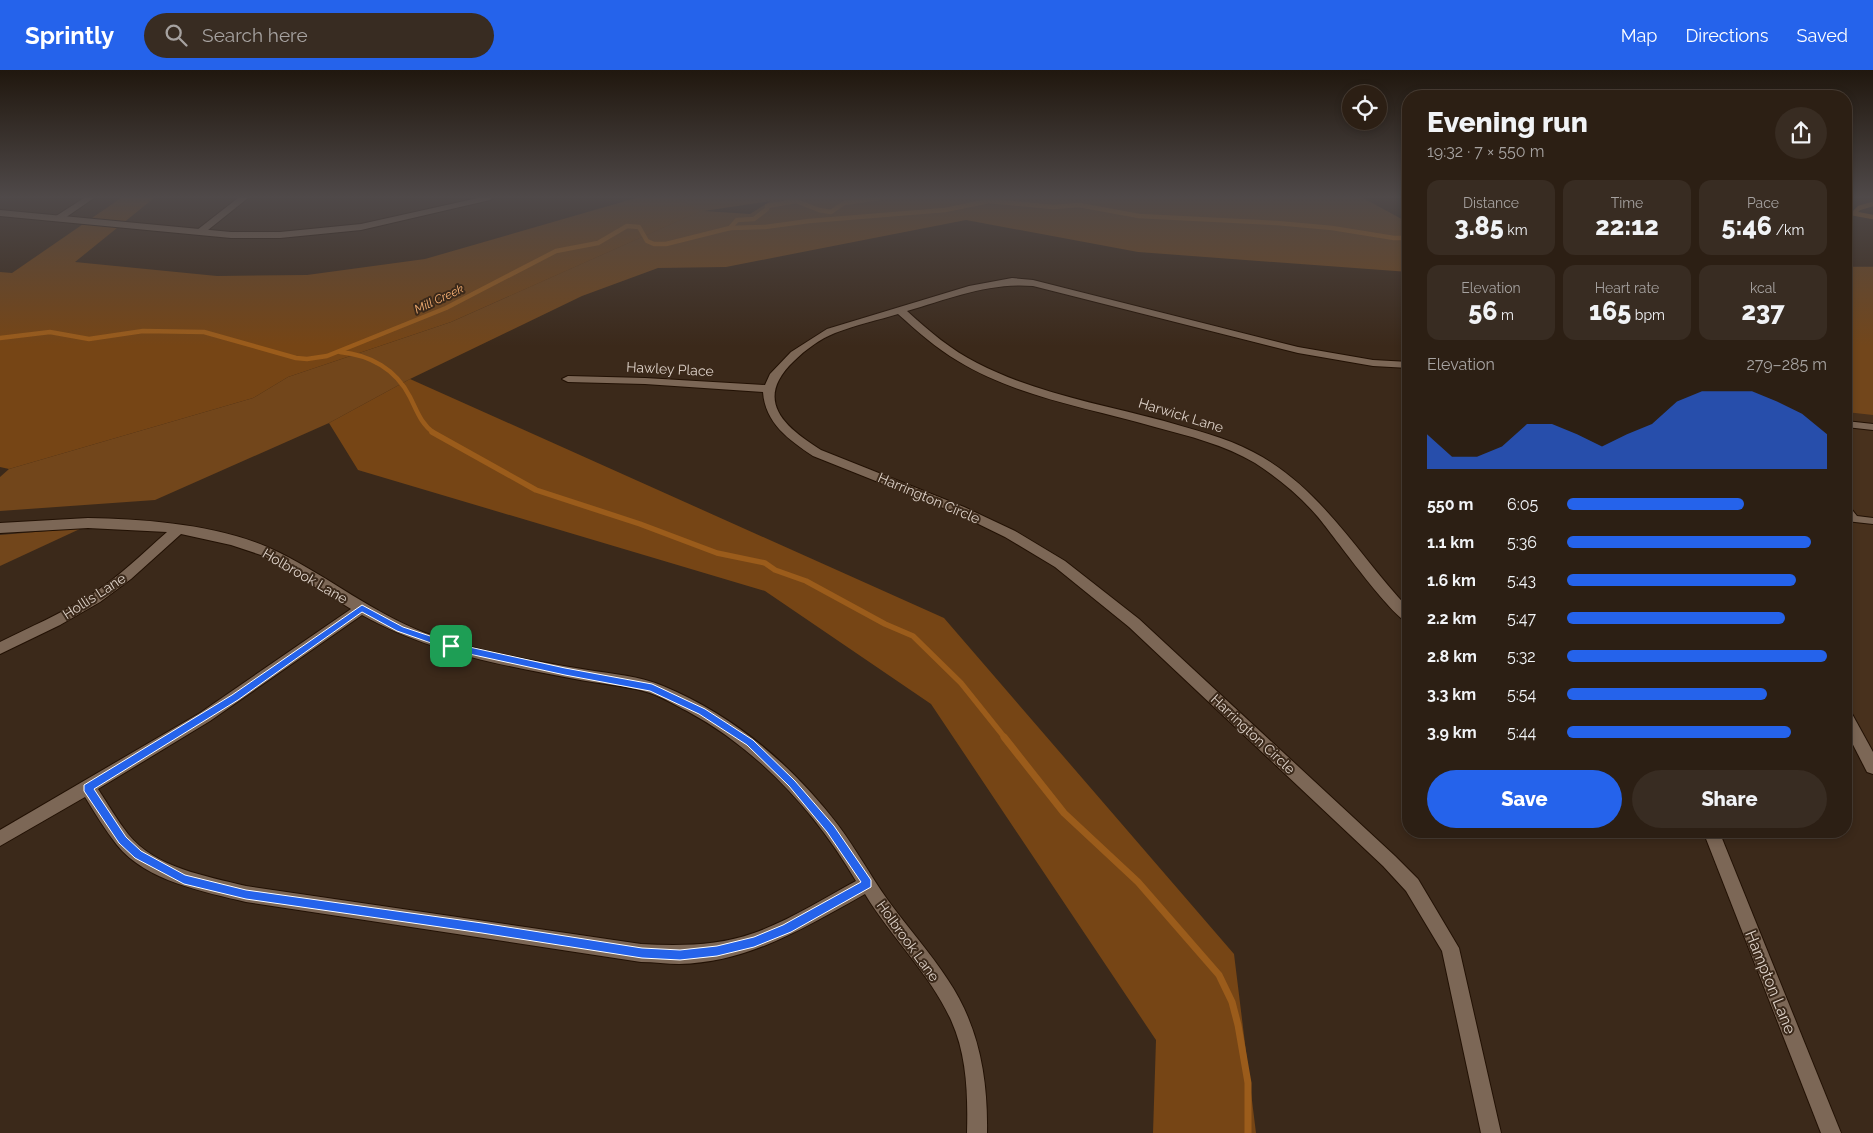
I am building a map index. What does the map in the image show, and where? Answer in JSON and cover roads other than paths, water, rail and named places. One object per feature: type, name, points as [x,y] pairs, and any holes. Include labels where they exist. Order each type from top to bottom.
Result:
[{"type":"street","points":[[770,389],[772,380],[780,370],[814,339],[845,326],[899,309],[954,293],[1012,281],[1033,283],[1298,350],[1373,363],[1402,365]]},
{"type":"street","name":"Harwick Lane","points":[[899,309],[940,345],[983,371],[1045,392],[1217,441],[1238,449],[1272,468],[1298,487],[1316,504],[1393,603],[1402,611]]},
{"type":"street","name":"Hawley Place","points":[[568,379],[645,381],[770,389]]},
{"type":"street","name":"Harrington Circle","points":[[770,389],[770,406],[777,420],[793,436],[817,453],[934,499],[985,522],[1035,549],[1085,583],[1184,668],[1389,861],[1412,885],[1450,948],[1491,1133]]},
{"type":"street","name":"Holbrook Lane","points":[[0,528],[100,522],[178,529],[210,534],[279,558],[400,629],[451,646],[565,672],[652,688],[702,712],[750,743],[785,776],[830,829],[884,909],[924,960],[958,1015],[969,1046],[976,1079],[977,1133]]},
{"type":"street","name":"Hollis Lane","points":[[0,648],[84,606],[108,590],[140,565],[178,529]]},
{"type":"street","points":[[0,839],[88,788],[235,698],[362,608]]},
{"type":"street","points":[[1852,727],[1873,767]]},
{"type":"street","points":[[88,788],[123,840],[133,850],[159,867],[184,879],[246,894],[498,930],[642,953],[680,955],[717,951],[754,942],[787,928],[867,884]]},
{"type":"street","name":"Hampton Lane","points":[[1714,838],[1831,1133]]},
{"type":"lane","points":[[1852,425],[1873,427]]},
{"type":"lane","points":[[1852,518],[1873,521]]},
{"type":"waterway","name":"Mill Creek","points":[[0,338],[50,332],[89,339],[143,331],[204,332],[296,358],[307,359],[327,356],[446,308],[556,251],[574,248]]},
{"type":"waterway","points":[[340,352],[362,356],[390,371],[404,387],[417,412],[434,433]]},
{"type":"waterway","points":[[432,432],[536,490],[640,524],[717,553],[765,563],[775,570],[806,581],[885,624],[913,636],[961,683],[1005,738]]},
{"type":"waterway","points":[[1004,737],[1064,813],[1138,882],[1219,975],[1232,1002],[1238,1025],[1248,1083],[1248,1133]]}]
